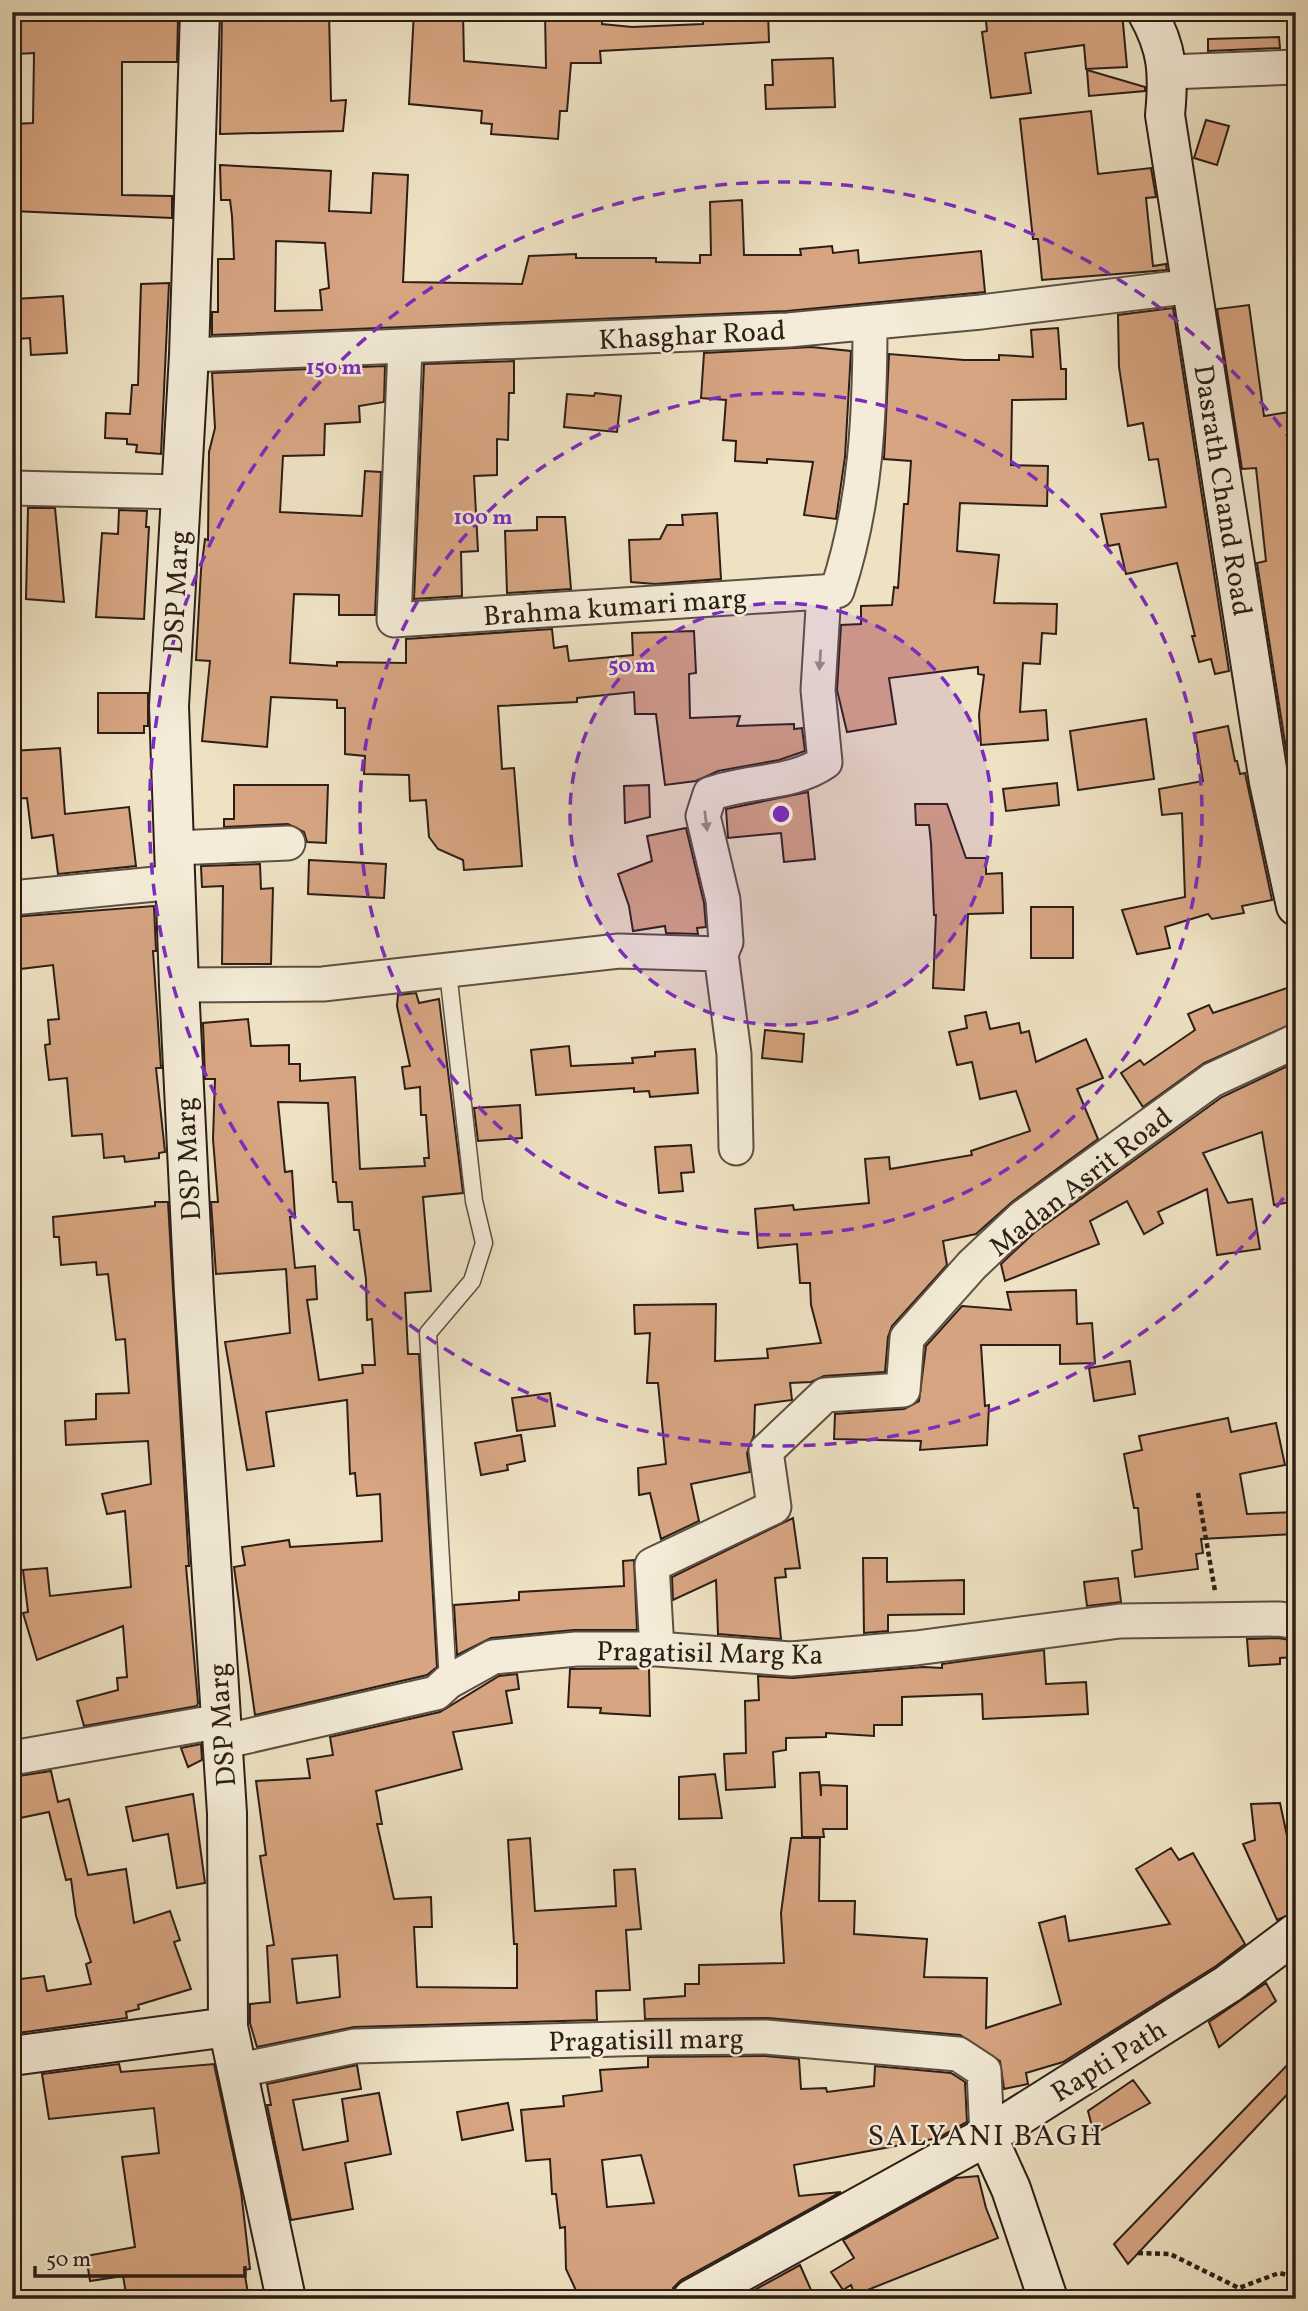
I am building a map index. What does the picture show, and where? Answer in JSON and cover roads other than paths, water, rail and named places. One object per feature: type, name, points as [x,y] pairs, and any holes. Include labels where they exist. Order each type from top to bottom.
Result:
[{"type":"street","name":"DSP Marg","points":[[200,12],[189,355],[169,706],[179,985],[227,1813],[228,2027],[240,2070],[286,2299]]},
{"type":"street","points":[[1147,12],[1157,30],[1169,72],[1296,67]]},
{"type":"street","name":"Dasrath Chand Road","points":[[1169,72],[1165,115],[1269,782],[1296,906]]},
{"type":"street","name":"Khasghar Road","points":[[189,355],[405,348],[870,324],[1193,286]]},
{"type":"street","points":[[736,1148],[734,1054],[721,954],[726,942],[723,900],[703,816],[710,794],[731,786],[754,786],[825,762],[818,690],[824,592],[837,591],[849,557],[860,500],[870,406],[870,324]]},
{"type":"street","name":"Brahma kumari marg","points":[[405,348],[394,620],[824,592]]},
{"type":"street","points":[[12,488],[180,492]]},
{"type":"street","points":[[12,898],[288,843]]},
{"type":"street","points":[[179,985],[323,984],[619,951],[721,954]]},
{"type":"street","name":"Madan Asrit Road","points":[[657,1649],[652,1565],[774,1507],[766,1451],[825,1395],[903,1390],[907,1338],[972,1265],[1023,1217],[1212,1080],[1296,1041]]},
{"type":"street","name":"Pragatisil Marg Ka","points":[[12,1758],[221,1731],[436,1693],[448,1682],[493,1657],[576,1649],[657,1649],[791,1659],[916,1648],[1120,1621],[1280,1619],[1296,1622]]},
{"type":"street","name":"Rapti Path","points":[[692,2299],[987,2136],[1228,1983],[1296,1933]]},
{"type":"street","points":[[12,2056],[228,2027]]},
{"type":"street","name":"Pragatisill marg","points":[[240,2070],[355,2046],[766,2037],[958,2054],[984,2071],[987,2136]]},
{"type":"street","points":[[987,2136],[1010,2189],[1048,2299]]},
{"type":"lane","points":[[448,972],[474,1201],[484,1243],[472,1281],[428,1333],[448,1682]]},
{"type":"district","name":"SALYANI BAGH","points":[[986,2135]]}]
